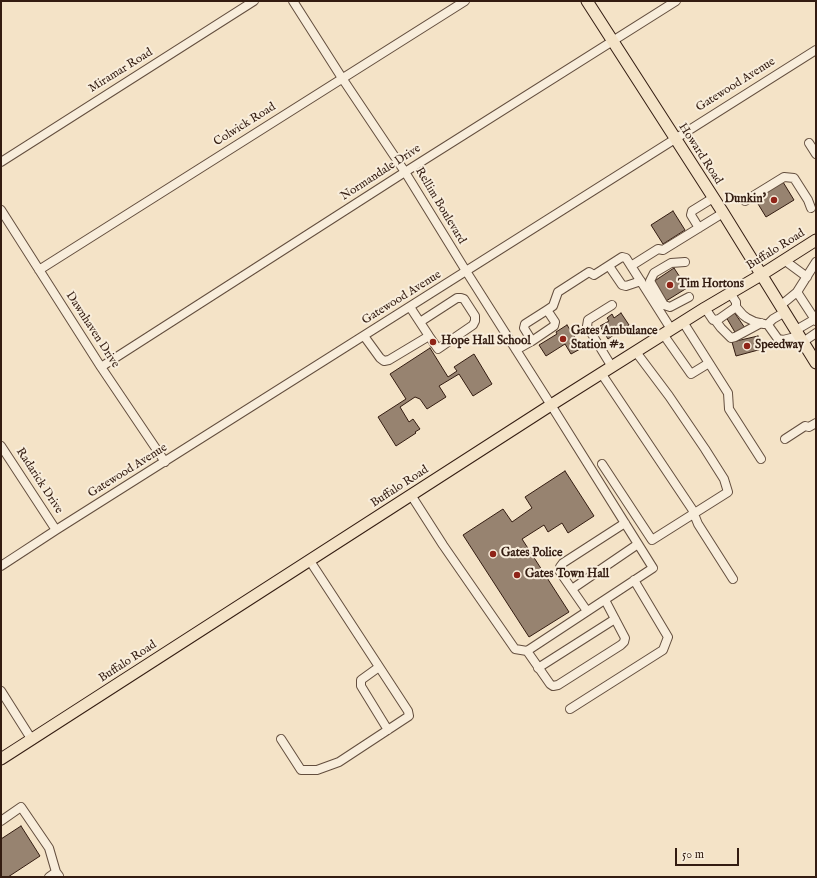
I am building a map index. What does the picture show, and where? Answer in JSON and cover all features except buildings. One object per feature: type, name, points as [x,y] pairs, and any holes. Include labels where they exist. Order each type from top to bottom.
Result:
[{"type":"main road","name":"Howard Road","points":[[587,1],[723,213],[816,363]]},
{"type":"main road","name":"Buffalo Road","points":[[1,759],[601,373],[815,242]]},
{"type":"street","name":"Miramar Road","points":[[1,162],[254,1]]},
{"type":"street","name":"Rellim Boulevard","points":[[293,1],[405,172],[466,272],[552,405],[653,568],[634,580]]},
{"type":"street","name":"Colwick Road","points":[[39,270],[465,1]]},
{"type":"street","name":"Normandale Drive","points":[[101,367],[405,172],[676,1]]},
{"type":"street","name":"Gatewood Avenue","points":[[1,566],[466,272],[674,138],[816,50]]},
{"type":"street","points":[[809,143],[816,154]]},
{"type":"street","points":[[745,202],[784,177],[794,178],[808,200],[811,208]]},
{"type":"street","points":[[699,228],[691,215],[692,211],[713,198]]},
{"type":"street","name":"Dawnhaven Drive","points":[[1,210],[101,367],[165,462]]},
{"type":"street","points":[[631,266],[658,250],[663,250],[723,213]]},
{"type":"street","points":[[532,341],[524,328],[525,324],[553,306],[558,292],[589,272],[594,275],[622,257],[626,258],[641,281],[667,332],[691,374],[709,363]]},
{"type":"street","points":[[784,260],[807,277]]},
{"type":"street","points":[[685,262],[671,263],[654,273],[650,281],[664,305],[670,307],[689,297]]},
{"type":"street","points":[[705,308],[713,320],[715,320],[724,332],[731,338],[769,323],[797,292],[816,262]]},
{"type":"street","points":[[610,266],[622,285],[626,286],[641,281]]},
{"type":"street","points":[[797,292],[815,320],[799,336]]},
{"type":"street","points":[[730,293],[736,302],[736,307],[743,315],[755,322],[765,324],[778,339],[783,340],[816,333]]},
{"type":"street","points":[[410,307],[429,336],[438,349],[473,325],[475,316],[464,299],[457,298],[420,322]]},
{"type":"street","points":[[612,305],[588,320],[587,326],[612,367]]},
{"type":"street","points":[[715,320],[736,307]]},
{"type":"street","points":[[516,350],[554,326],[555,322],[547,310]]},
{"type":"street","points":[[683,322],[728,393],[729,409],[761,459]]},
{"type":"street","points":[[364,336],[380,358],[384,361],[389,360],[429,336]]},
{"type":"street","points":[[602,464],[652,540],[728,492],[724,479],[669,396],[636,352]]},
{"type":"street","points":[[601,373],[687,502],[698,524],[733,579]]},
{"type":"street","points":[[785,439],[805,426],[809,427],[816,423]]},
{"type":"street","name":"Radarick Drive","points":[[1,446],[56,530]]},
{"type":"street","points":[[411,495],[443,545],[515,649],[527,651],[634,580],[668,637],[663,650],[570,709]]},
{"type":"street","points":[[587,611],[560,572],[560,567],[563,563],[625,523]]},
{"type":"street","points":[[572,588],[638,544]]},
{"type":"street","points":[[281,739],[301,770],[317,770],[339,762],[409,716],[408,711],[310,561]]},
{"type":"street","points":[[527,651],[538,668],[553,686],[558,685],[621,645],[625,638],[605,600]]},
{"type":"street","points":[[538,668],[615,619]]},
{"type":"street","points":[[379,667],[361,680],[361,686],[388,730]]},
{"type":"street","points":[[1,691],[32,740]]},
{"type":"street","points":[[1,821],[21,807],[49,848],[55,875]]},
{"type":"place","name":"Dunkin'","points":[[774,200]]},
{"type":"place","name":"Tim Hortons","points":[[670,285]]},
{"type":"place","name":"Gates Ambulance Station #2","points":[[563,339]]},
{"type":"place","name":"Hope Hall School","points":[[433,342]]},
{"type":"place","name":"Speedway","points":[[747,346]]},
{"type":"place","name":"Gates Police","points":[[493,554]]},
{"type":"place","name":"Gates Town Hall","points":[[517,575]]}]
